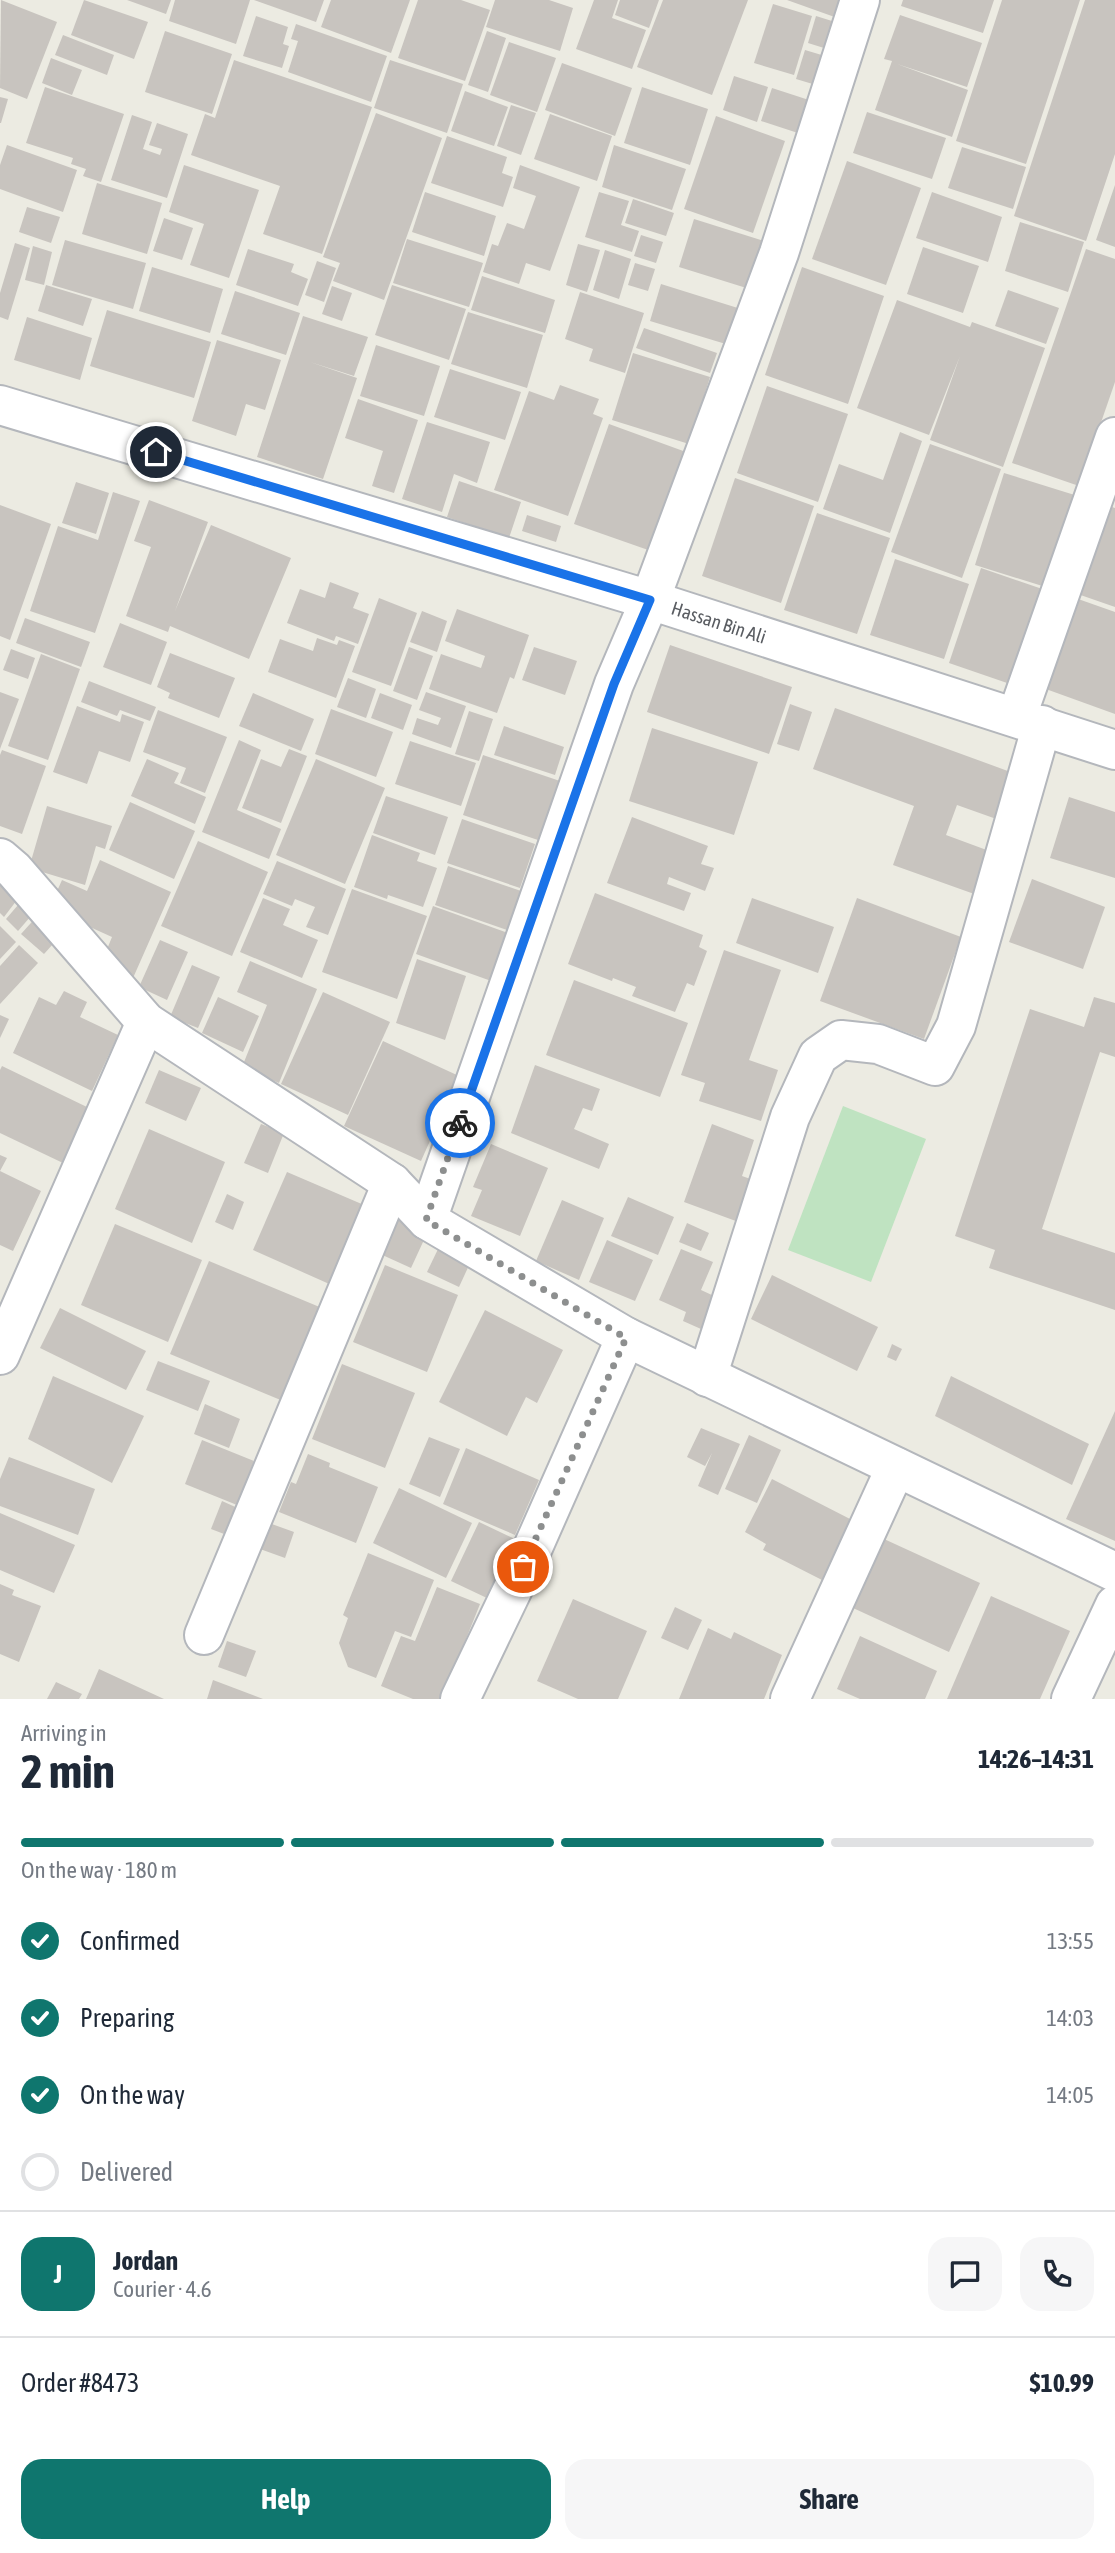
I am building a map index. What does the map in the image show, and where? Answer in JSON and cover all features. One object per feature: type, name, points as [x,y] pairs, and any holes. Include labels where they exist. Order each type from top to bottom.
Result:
[{"type":"street","points":[[426,1220],[614,684],[650,600],[779,253],[860,0]]},
{"type":"street","name":"Hassan Bin Ali","points":[[0,405],[650,600],[1115,750]]},
{"type":"street","points":[[707,1377],[790,1116],[818,1056],[841,1040],[878,1044],[935,1066],[956,1026],[1029,721],[1115,437]]},
{"type":"street","points":[[0,858],[14,870],[146,1023],[393,1183],[426,1220],[626,1338],[1115,1572]]},
{"type":"street","points":[[0,1355],[146,1023]]},
{"type":"street","points":[[204,1635],[393,1183]]},
{"type":"street","points":[[460,1699],[534,1545],[626,1338]]},
{"type":"street","points":[[790,1699],[896,1467]]},
{"type":"street","points":[[1071,1699],[1115,1605]]},
{"type":"green space","points":[[843,1106],[926,1139],[871,1282],[788,1250]]},
{"type":"building","points":[[1,0],[57,22],[27,99],[0,88]]},
{"type":"building","points":[[84,0],[148,22],[134,59],[71,35]]},
{"type":"building","points":[[127,0],[171,0],[166,14]]},
{"type":"building","points":[[175,0],[250,0],[236,44],[169,21]]},
{"type":"building","points":[[254,0],[324,0],[316,22]]},
{"type":"building","points":[[331,0],[410,0],[391,53],[321,27]]},
{"type":"building","points":[[418,0],[461,0],[490,10],[465,81],[398,58]]},
{"type":"building","points":[[495,0],[549,0],[573,8],[560,51],[486,27]]},
{"type":"building","points":[[594,0],[618,0],[612,18],[646,30],[632,69],[576,49]]},
{"type":"building","points":[[620,0],[659,0],[649,28],[615,15]]},
{"type":"building","points":[[663,0],[748,0],[712,95],[637,67]]},
{"type":"building","points":[[787,0],[851,0],[843,20]]},
{"type":"building","points":[[903,0],[994,0],[983,33],[901,6]]},
{"type":"building","points":[[1002,0],[1080,0],[1026,164],[956,141]]},
{"type":"building","points":[[1085,0],[1115,0],[1115,154],[1086,241],[1014,216]]},
{"type":"building","points":[[773,4],[812,16],[794,75],[754,63]]},
{"type":"building","points":[[900,15],[982,43],[967,87],[897,64],[968,90],[952,137],[875,110],[892,61],[884,59]]},
{"type":"building","points":[[256,16],[288,27],[283,44],[289,46],[282,68],[243,56]]},
{"type":"building","points":[[816,16],[848,26],[840,53],[808,43]]},
{"type":"building","points":[[296,24],[387,56],[371,102],[288,72],[298,41],[291,39]]},
{"type":"building","points":[[165,31],[232,54],[212,114],[145,92]]},
{"type":"building","points":[[487,31],[506,38],[488,92],[468,85]]},
{"type":"building","points":[[63,35],[114,55],[107,75],[55,55]]},
{"type":"building","points":[[509,42],[556,58],[537,112],[490,95]]},
{"type":"building","points":[[805,50],[835,59],[826,88],[796,79]]},
{"type":"building","points":[[51,58],[82,70],[72,95],[42,83]]},
{"type":"building","points":[[234,60],[372,107],[322,254],[263,234],[280,186],[191,155],[205,114],[215,118]]},
{"type":"building","points":[[390,60],[463,84],[447,133],[374,108]]},
{"type":"building","points":[[562,63],[632,88],[615,136],[545,110]]},
{"type":"building","points":[[734,76],[768,87],[757,122],[723,110]]},
{"type":"building","points":[[45,87],[124,114],[101,182],[83,176],[86,169],[71,164],[73,158],[26,143]]},
{"type":"building","points":[[642,87],[708,109],[690,165],[624,143]]},
{"type":"building","points":[[772,88],[812,101],[801,134],[761,121]]},
{"type":"building","points":[[465,91],[508,107],[494,146],[451,131]]},
{"type":"building","points":[[0,97],[8,99],[1,123],[0,123]]},
{"type":"building","points":[[511,105],[536,113],[521,155],[497,146]]},
{"type":"building","points":[[867,112],[946,138],[932,179],[853,153]]},
{"type":"building","points":[[376,113],[442,138],[384,300],[333,281],[340,263],[323,257]]},
{"type":"building","points":[[550,114],[612,136],[597,181],[534,159]]},
{"type":"building","points":[[132,115],[152,122],[143,149],[160,155],[162,149],[149,145],[157,123],[188,134],[167,198],[111,180]]},
{"type":"building","points":[[716,116],[785,141],[753,233],[684,209]]},
{"type":"building","points":[[447,136],[507,157],[502,173],[513,177],[503,207],[431,183]]},
{"type":"building","points":[[7,145],[77,170],[63,212],[0,189],[0,165]]},
{"type":"building","points":[[614,145],[686,169],[672,210],[602,187]]},
{"type":"building","points":[[962,147],[1026,167],[1013,209],[948,188]]},
{"type":"building","points":[[847,161],[921,188],[886,285],[812,259]]},
{"type":"building","points":[[184,165],[259,190],[229,278],[190,265],[204,224],[169,212]]},
{"type":"building","points":[[520,165],[580,187],[550,271],[526,263],[519,284],[483,272],[492,244],[498,246],[507,223],[524,229],[536,196],[513,188]]},
{"type":"building","points":[[97,183],[162,203],[147,254],[82,234]]},
{"type":"building","points":[[1115,185],[1115,247],[1096,240]]},
{"type":"building","points":[[425,192],[496,216],[484,256],[412,232]]},
{"type":"building","points":[[599,192],[629,201],[621,225],[639,231],[632,252],[585,237]]},
{"type":"building","points":[[932,192],[1002,217],[988,262],[916,238]]},
{"type":"building","points":[[633,199],[674,213],[666,236],[625,223]]},
{"type":"building","points":[[27,207],[60,217],[51,243],[19,232]]},
{"type":"building","points":[[164,218],[193,228],[182,260],[153,251]]},
{"type":"building","points":[[694,219],[770,243],[756,291],[679,267]]},
{"type":"building","points":[[1020,222],[1084,242],[1068,292],[1005,271]]},
{"type":"building","points":[[641,235],[663,242],[656,263],[634,256]]},
{"type":"building","points":[[407,239],[483,263],[469,307],[393,283]]},
{"type":"building","points":[[65,240],[146,263],[133,309],[52,285]]},
{"type":"building","points":[[15,243],[30,248],[8,320],[0,317],[0,293]]},
{"type":"building","points":[[578,244],[600,250],[587,292],[566,285]]},
{"type":"building","points":[[33,246],[52,252],[44,285],[25,280]]},
{"type":"building","points":[[923,247],[979,266],[963,313],[907,294]]},
{"type":"building","points":[[248,249],[294,264],[291,272],[308,279],[298,306],[236,285]]},
{"type":"building","points":[[1086,249],[1115,259],[1115,382],[1079,486],[1012,463]]},
{"type":"building","points":[[605,250],[631,259],[619,299],[593,290]]},
{"type":"building","points":[[317,261],[336,268],[324,302],[305,295]]},
{"type":"building","points":[[635,263],[655,269],[648,291],[628,285]]},
{"type":"building","points":[[152,267],[223,289],[210,333],[139,311]]},
{"type":"building","points":[[802,267],[884,296],[848,404],[765,375]]},
{"type":"building","points":[[482,276],[555,300],[545,333],[471,310]]},
{"type":"building","points":[[661,284],[741,309],[729,345],[650,321]]},
{"type":"building","points":[[46,285],[92,299],[83,326],[38,311]]},
{"type":"building","points":[[392,285],[466,309],[449,360],[375,335]]},
{"type":"building","points":[[332,286],[352,293],[342,321],[322,314]]},
{"type":"building","points":[[1008,290],[1059,308],[1046,344],[995,326]]},
{"type":"building","points":[[235,291],[300,313],[286,355],[221,334]]},
{"type":"building","points":[[580,292],[644,313],[625,373],[589,361],[593,349],[565,339]]},
{"type":"building","points":[[897,300],[970,327],[972,322],[1045,348],[1003,467],[930,440],[960,356],[929,435],[857,408]]},
{"type":"building","points":[[107,310],[211,342],[194,398],[90,366]]},
{"type":"building","points":[[468,312],[543,335],[527,388],[451,364]]},
{"type":"building","points":[[303,316],[368,337],[354,376],[310,362],[357,378],[323,479],[257,457]]},
{"type":"building","points":[[27,317],[92,338],[80,380],[14,360]]},
{"type":"building","points":[[644,328],[717,353],[710,373],[636,348]]},
{"type":"building","points":[[217,340],[281,360],[265,410],[246,404],[236,436],[192,421]]},
{"type":"building","points":[[376,345],[440,366],[424,416],[360,396]]},
{"type":"building","points":[[633,353],[710,377],[689,444],[612,420]]},
{"type":"building","points":[[450,369],[521,392],[505,440],[434,417]]},
{"type":"building","points":[[560,385],[599,399],[593,414],[603,418],[568,516],[494,490],[529,391],[554,400]]},
{"type":"building","points":[[767,386],[848,414],[818,502],[737,473]]},
{"type":"building","points":[[358,399],[418,420],[394,493],[372,486],[383,451],[345,438]]},
{"type":"building","points":[[427,422],[490,442],[477,483],[454,474],[442,512],[402,499]]},
{"type":"building","points":[[609,424],[686,452],[651,551],[574,524]]},
{"type":"building","points":[[900,432],[922,441],[890,533],[823,509],[839,464],[883,480]]},
{"type":"building","points":[[930,444],[1001,469],[962,578],[891,552]]},
{"type":"building","points":[[1004,473],[1081,497],[1052,589],[975,565]]},
{"type":"building","points":[[735,478],[814,506],[781,603],[702,576]]},
{"type":"building","points":[[459,481],[521,502],[509,538],[447,517]]},
{"type":"building","points":[[76,482],[109,493],[96,534],[62,523]]},
{"type":"building","points":[[113,492],[140,501],[95,633],[30,611],[58,526],[98,540]]},
{"type":"building","points":[[149,500],[208,522],[175,611],[211,525],[291,558],[249,659],[170,626],[168,632],[126,616],[151,547],[134,541]]},
{"type":"building","points":[[1099,503],[1115,508],[1115,607],[1069,591]]},
{"type":"building","points":[[0,505],[51,524],[10,640],[0,636]]},
{"type":"building","points":[[817,513],[890,538],[857,634],[784,610]]},
{"type":"building","points":[[527,515],[561,526],[556,542],[522,531]]},
{"type":"building","points":[[895,559],[969,584],[944,659],[870,635]]},
{"type":"building","points":[[981,568],[1051,592],[1019,687],[949,663]]},
{"type":"building","points":[[330,582],[359,593],[353,608],[369,614],[358,644],[336,636],[334,641],[287,623],[300,589],[325,598]]},
{"type":"building","points":[[1064,594],[1115,612],[1115,714],[1032,684]]},
{"type":"building","points":[[379,598],[417,613],[391,686],[352,672]]},
{"type":"building","points":[[457,609],[529,635],[514,679],[510,677],[497,713],[429,689],[441,654],[481,668],[485,656],[445,641]]},
{"type":"building","points":[[422,611],[447,621],[437,652],[410,642]]},
{"type":"building","points":[[25,618],[90,642],[81,667],[16,643]]},
{"type":"building","points":[[120,623],[167,642],[151,685],[103,667]]},
{"type":"building","points":[[317,638],[337,645],[339,640],[355,646],[336,698],[268,672],[280,639],[313,651]]},
{"type":"building","points":[[670,645],[792,687],[769,754],[647,712]]},
{"type":"building","points":[[409,647],[433,656],[417,700],[393,691]]},
{"type":"building","points":[[534,647],[577,661],[565,695],[522,680]]},
{"type":"building","points":[[11,649],[35,658],[28,679],[3,670]]},
{"type":"building","points":[[170,653],[235,678],[219,718],[168,698],[170,693],[157,687]]},
{"type":"building","points":[[41,654],[80,669],[48,760],[8,746]]},
{"type":"building","points":[[348,678],[376,689],[366,718],[337,707]]},
{"type":"building","points":[[89,681],[156,707],[150,721],[120,710],[117,716],[81,702]]},
{"type":"building","points":[[0,692],[19,699],[0,749]]},
{"type":"building","points":[[426,692],[466,706],[451,748],[412,734],[417,718],[438,725],[441,718],[419,710]]},
{"type":"building","points":[[253,693],[314,719],[301,751],[239,726]]},
{"type":"building","points":[[380,693],[412,705],[403,730],[371,718]]},
{"type":"building","points":[[790,704],[812,712],[799,751],[777,744]]},
{"type":"building","points":[[77,706],[120,722],[122,714],[144,722],[130,762],[99,751],[87,784],[53,772]]},
{"type":"building","points":[[835,708],[1019,775],[1002,821],[957,805],[946,835],[992,852],[977,895],[893,865],[914,806],[813,769]]},
{"type":"building","points":[[331,709],[393,732],[376,777],[315,754]]},
{"type":"building","points":[[158,710],[227,737],[205,793],[180,783],[186,768],[143,752]]},
{"type":"building","points":[[469,711],[493,719],[479,761],[455,754]]},
{"type":"building","points":[[504,726],[564,747],[555,775],[494,755]]},
{"type":"building","points":[[652,728],[758,762],[734,835],[629,801]]},
{"type":"building","points":[[239,740],[261,750],[237,810],[281,829],[269,859],[202,832]]},
{"type":"building","points":[[410,741],[476,763],[461,806],[395,784]]},
{"type":"building","points":[[289,749],[307,756],[281,823],[242,808],[261,759],[281,767]]},
{"type":"building","points":[[2,750],[46,766],[22,834],[0,826]]},
{"type":"building","points":[[483,755],[560,781],[541,841],[463,815]]},
{"type":"building","points":[[147,759],[179,773],[174,783],[206,797],[195,824],[131,796]]},
{"type":"building","points":[[316,759],[385,788],[345,884],[276,855]]},
{"type":"building","points":[[386,796],[448,817],[435,855],[373,833]]},
{"type":"building","points":[[1069,797],[1115,812],[1115,878],[1050,858]]},
{"type":"building","points":[[130,802],[195,831],[174,879],[109,850]]},
{"type":"building","points":[[47,806],[112,826],[105,849],[96,846],[85,885],[29,868]]},
{"type":"building","points":[[632,817],[708,846],[701,864],[714,868],[705,891],[669,877],[667,884],[691,893],[684,911],[607,883]]},
{"type":"building","points":[[462,819],[535,844],[520,888],[447,863]]},
{"type":"building","points":[[372,835],[420,853],[417,861],[437,868],[423,907],[388,895],[387,899],[354,887]]},
{"type":"building","points":[[198,841],[268,872],[232,956],[161,926]]},
{"type":"building","points":[[100,860],[171,892],[133,978],[101,964],[112,937],[70,918],[53,900],[62,880],[87,891]]},
{"type":"building","points":[[277,861],[346,889],[328,935],[306,927],[315,907],[295,899],[292,906],[263,894]]},
{"type":"building","points":[[448,866],[521,891],[507,930],[435,905]]},
{"type":"building","points":[[0,873],[23,892],[4,917],[0,913]]},
{"type":"building","points":[[1032,879],[1105,907],[1083,969],[1009,942]]},
{"type":"building","points":[[352,889],[427,916],[397,999],[322,972]]},
{"type":"building","points":[[595,893],[703,935],[699,947],[707,951],[694,986],[687,983],[675,1012],[632,996],[636,987],[568,964]]},
{"type":"building","points":[[24,898],[37,909],[18,931],[6,919]]},
{"type":"building","points":[[263,898],[290,909],[283,925],[318,940],[302,978],[240,952]]},
{"type":"building","points":[[752,898],[834,927],[818,973],[736,943]]},
{"type":"building","points":[[857,898],[961,937],[924,1039],[820,1001]]},
{"type":"building","points":[[433,906],[511,934],[494,982],[416,954]]},
{"type":"building","points":[[39,914],[62,934],[44,954],[21,934]]},
{"type":"building","points":[[0,926],[16,942],[0,959]]},
{"type":"building","points":[[160,940],[188,952],[167,1000],[139,987]]},
{"type":"building","points":[[19,945],[38,963],[0,1004],[0,966]]},
{"type":"building","points":[[724,950],[781,970],[749,1060],[778,1070],[761,1121],[699,1101],[705,1083],[681,1075]]},
{"type":"building","points":[[417,959],[466,976],[445,1040],[396,1023]]},
{"type":"building","points":[[250,961],[317,989],[279,1083],[242,1067],[267,1005],[237,992]]},
{"type":"building","points":[[192,965],[220,977],[198,1028],[170,1017]]},
{"type":"building","points":[[574,980],[688,1023],[660,1097],[546,1055]]},
{"type":"building","points":[[64,991],[87,1002],[80,1017],[118,1035],[92,1091],[13,1053],[39,997],[56,1005]]},
{"type":"building","points":[[323,992],[390,1022],[348,1115],[281,1084]]},
{"type":"building","points":[[218,997],[259,1016],[243,1052],[202,1033]]},
{"type":"building","points":[[1094,997],[1115,1003],[1115,1057],[1100,1052],[1042,1229],[1115,1253],[1115,1310],[989,1268],[995,1250],[955,1236],[1030,1009],[1084,1027]]},
{"type":"building","points":[[0,1015],[9,1019],[0,1038]]},
{"type":"building","points":[[383,1041],[459,1076],[421,1161],[344,1126]]},
{"type":"building","points":[[535,1065],[600,1089],[592,1111],[583,1108],[574,1129],[609,1144],[599,1169],[511,1133]]},
{"type":"building","points":[[2,1066],[89,1108],[63,1163],[0,1133]]},
{"type":"building","points":[[159,1070],[201,1088],[186,1121],[145,1103]]},
{"type":"building","points":[[261,1124],[284,1133],[268,1173],[244,1163]]},
{"type":"building","points":[[712,1124],[754,1140],[742,1176],[759,1182],[744,1224],[684,1202]]},
{"type":"building","points":[[149,1129],[225,1162],[192,1243],[115,1209]]},
{"type":"building","points":[[491,1144],[548,1168],[520,1236],[471,1216],[482,1190],[473,1187]]},
{"type":"building","points":[[0,1155],[7,1158],[0,1171]]},
{"type":"building","points":[[0,1171],[41,1191],[13,1251],[0,1245]]},
{"type":"building","points":[[287,1172],[371,1208],[336,1287],[253,1250]]},
{"type":"building","points":[[227,1194],[244,1202],[233,1230],[215,1222]]},
{"type":"building","points":[[628,1197],[674,1217],[658,1255],[611,1236]]},
{"type":"building","points":[[562,1200],[604,1218],[579,1280],[536,1261]]},
{"type":"building","points":[[396,1214],[429,1229],[411,1268],[378,1253]]},
{"type":"building","points":[[687,1223],[709,1233],[701,1251],[679,1242]]},
{"type":"building","points":[[115,1224],[202,1260],[168,1342],[81,1305]]},
{"type":"building","points":[[607,1240],[653,1260],[635,1301],[589,1282]]},
{"type":"building","points":[[439,1247],[471,1261],[459,1287],[427,1272]]},
{"type":"building","points":[[681,1249],[713,1262],[701,1290],[714,1296],[701,1329],[683,1321],[686,1312],[659,1300]]},
{"type":"building","points":[[209,1261],[322,1308],[283,1401],[170,1354]]},
{"type":"building","points":[[385,1265],[458,1295],[427,1372],[353,1342]]},
{"type":"building","points":[[772,1275],[878,1327],[857,1371],[751,1319]]},
{"type":"building","points":[[60,1308],[146,1351],[126,1390],[40,1348]]},
{"type":"building","points":[[485,1310],[563,1350],[537,1403],[526,1397],[507,1436],[439,1402]]},
{"type":"building","points":[[892,1344],[902,1349],[896,1361],[887,1357]]},
{"type":"building","points":[[158,1361],[210,1381],[198,1411],[146,1390]]},
{"type":"building","points":[[342,1364],[415,1393],[385,1468],[312,1439]]},
{"type":"building","points":[[53,1376],[144,1416],[112,1483],[28,1439]]},
{"type":"building","points":[[951,1376],[1089,1444],[1072,1485],[935,1416]]},
{"type":"building","points":[[205,1404],[240,1419],[229,1448],[194,1434]]},
{"type":"building","points":[[1115,1411],[1115,1541],[1066,1519]]},
{"type":"building","points":[[701,1428],[740,1444],[718,1495],[698,1486],[712,1453],[705,1466],[687,1457]]},
{"type":"building","points":[[749,1435],[781,1450],[757,1503],[725,1489]]},
{"type":"building","points":[[429,1437],[460,1449],[440,1497],[409,1484]]},
{"type":"building","points":[[202,1440],[254,1461],[237,1505],[185,1484]]},
{"type":"building","points":[[466,1448],[539,1480],[515,1535],[443,1504]]},
{"type":"building","points":[[308,1454],[330,1463],[329,1467],[378,1487],[356,1543],[279,1512],[291,1482],[296,1484]]},
{"type":"building","points":[[9,1457],[95,1489],[78,1535],[0,1506],[0,1479]]},
{"type":"building","points":[[772,1479],[852,1520],[822,1580],[763,1550],[766,1544],[745,1532]]},
{"type":"building","points":[[399,1488],[472,1523],[446,1578],[373,1543]]},
{"type":"building","points":[[222,1501],[242,1510],[232,1537],[211,1529]]},
{"type":"building","points":[[0,1513],[75,1545],[54,1593],[0,1570]]},
{"type":"building","points":[[479,1522],[517,1540],[489,1599],[451,1581]]},
{"type":"building","points":[[269,1523],[294,1532],[285,1558],[260,1549]]},
{"type":"building","points":[[884,1539],[980,1583],[949,1652],[853,1608]]},
{"type":"building","points":[[368,1553],[434,1580],[411,1637],[395,1631],[376,1678],[348,1667],[339,1643],[348,1618],[343,1615]]},
{"type":"building","points":[[0,1584],[14,1590],[12,1595],[41,1606],[19,1662],[0,1654]]},
{"type":"building","points":[[437,1587],[480,1604],[442,1699],[413,1699],[381,1686],[401,1636],[415,1641]]},
{"type":"building","points":[[991,1596],[1070,1631],[1040,1699],[947,1699]]},
{"type":"building","points":[[573,1599],[647,1631],[618,1699],[578,1699],[537,1681]]},
{"type":"building","points":[[675,1607],[702,1620],[688,1650],[661,1638]]},
{"type":"building","points":[[708,1628],[731,1639],[734,1632],[782,1655],[764,1699],[679,1699]]},
{"type":"building","points":[[860,1636],[937,1671],[925,1699],[860,1699],[837,1689]]},
{"type":"building","points":[[227,1641],[256,1651],[246,1677],[218,1667]]},
{"type":"building","points":[[99,1669],[164,1699],[86,1699]]},
{"type":"building","points":[[213,1680],[263,1699],[207,1699]]},
{"type":"building","points":[[56,1682],[82,1694],[79,1699],[47,1699]]},
{"type":"way so far","points":[[460,1123],[426,1220],[626,1338],[523,1567]]},
{"type":"route","points":[[156,452],[650,600],[614,684],[460,1123]]}]
